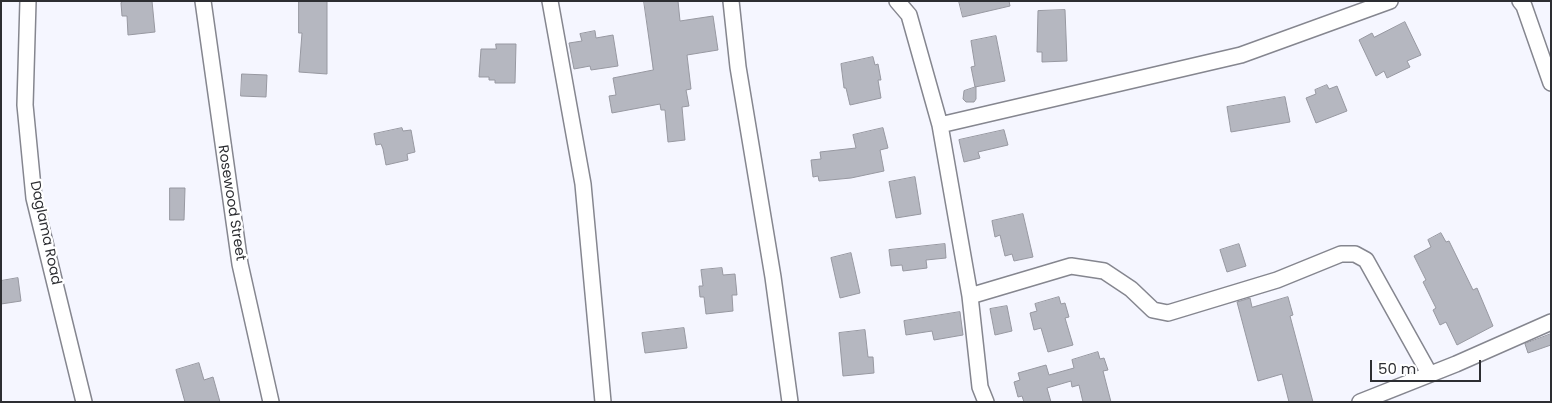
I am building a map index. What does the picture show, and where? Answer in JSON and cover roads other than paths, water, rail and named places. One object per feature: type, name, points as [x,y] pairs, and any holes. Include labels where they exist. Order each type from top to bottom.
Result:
[{"type":"street","name":"Daglama Road","points":[[28,1],[25,104],[34,198],[84,402]]},
{"type":"street","name":"Rosewood Street","points":[[204,1],[240,264],[271,402]]},
{"type":"street","points":[[550,1],[583,184],[604,402]]},
{"type":"street","points":[[731,1],[738,67],[773,277],[790,402]]},
{"type":"street","points":[[897,1],[909,15],[940,125],[970,296],[980,387],[986,402]]},
{"type":"street","points":[[940,125],[1241,55],[1390,1]]},
{"type":"street","points":[[1520,1],[1550,80]]},
{"type":"street","points":[[970,296],[1071,266],[1104,271],[1131,289],[1154,310],[1168,312],[1277,280],[1341,254],[1355,254],[1366,260],[1429,373]]},
{"type":"street","points":[[1360,402],[1429,373],[1456,364],[1551,322]]}]
